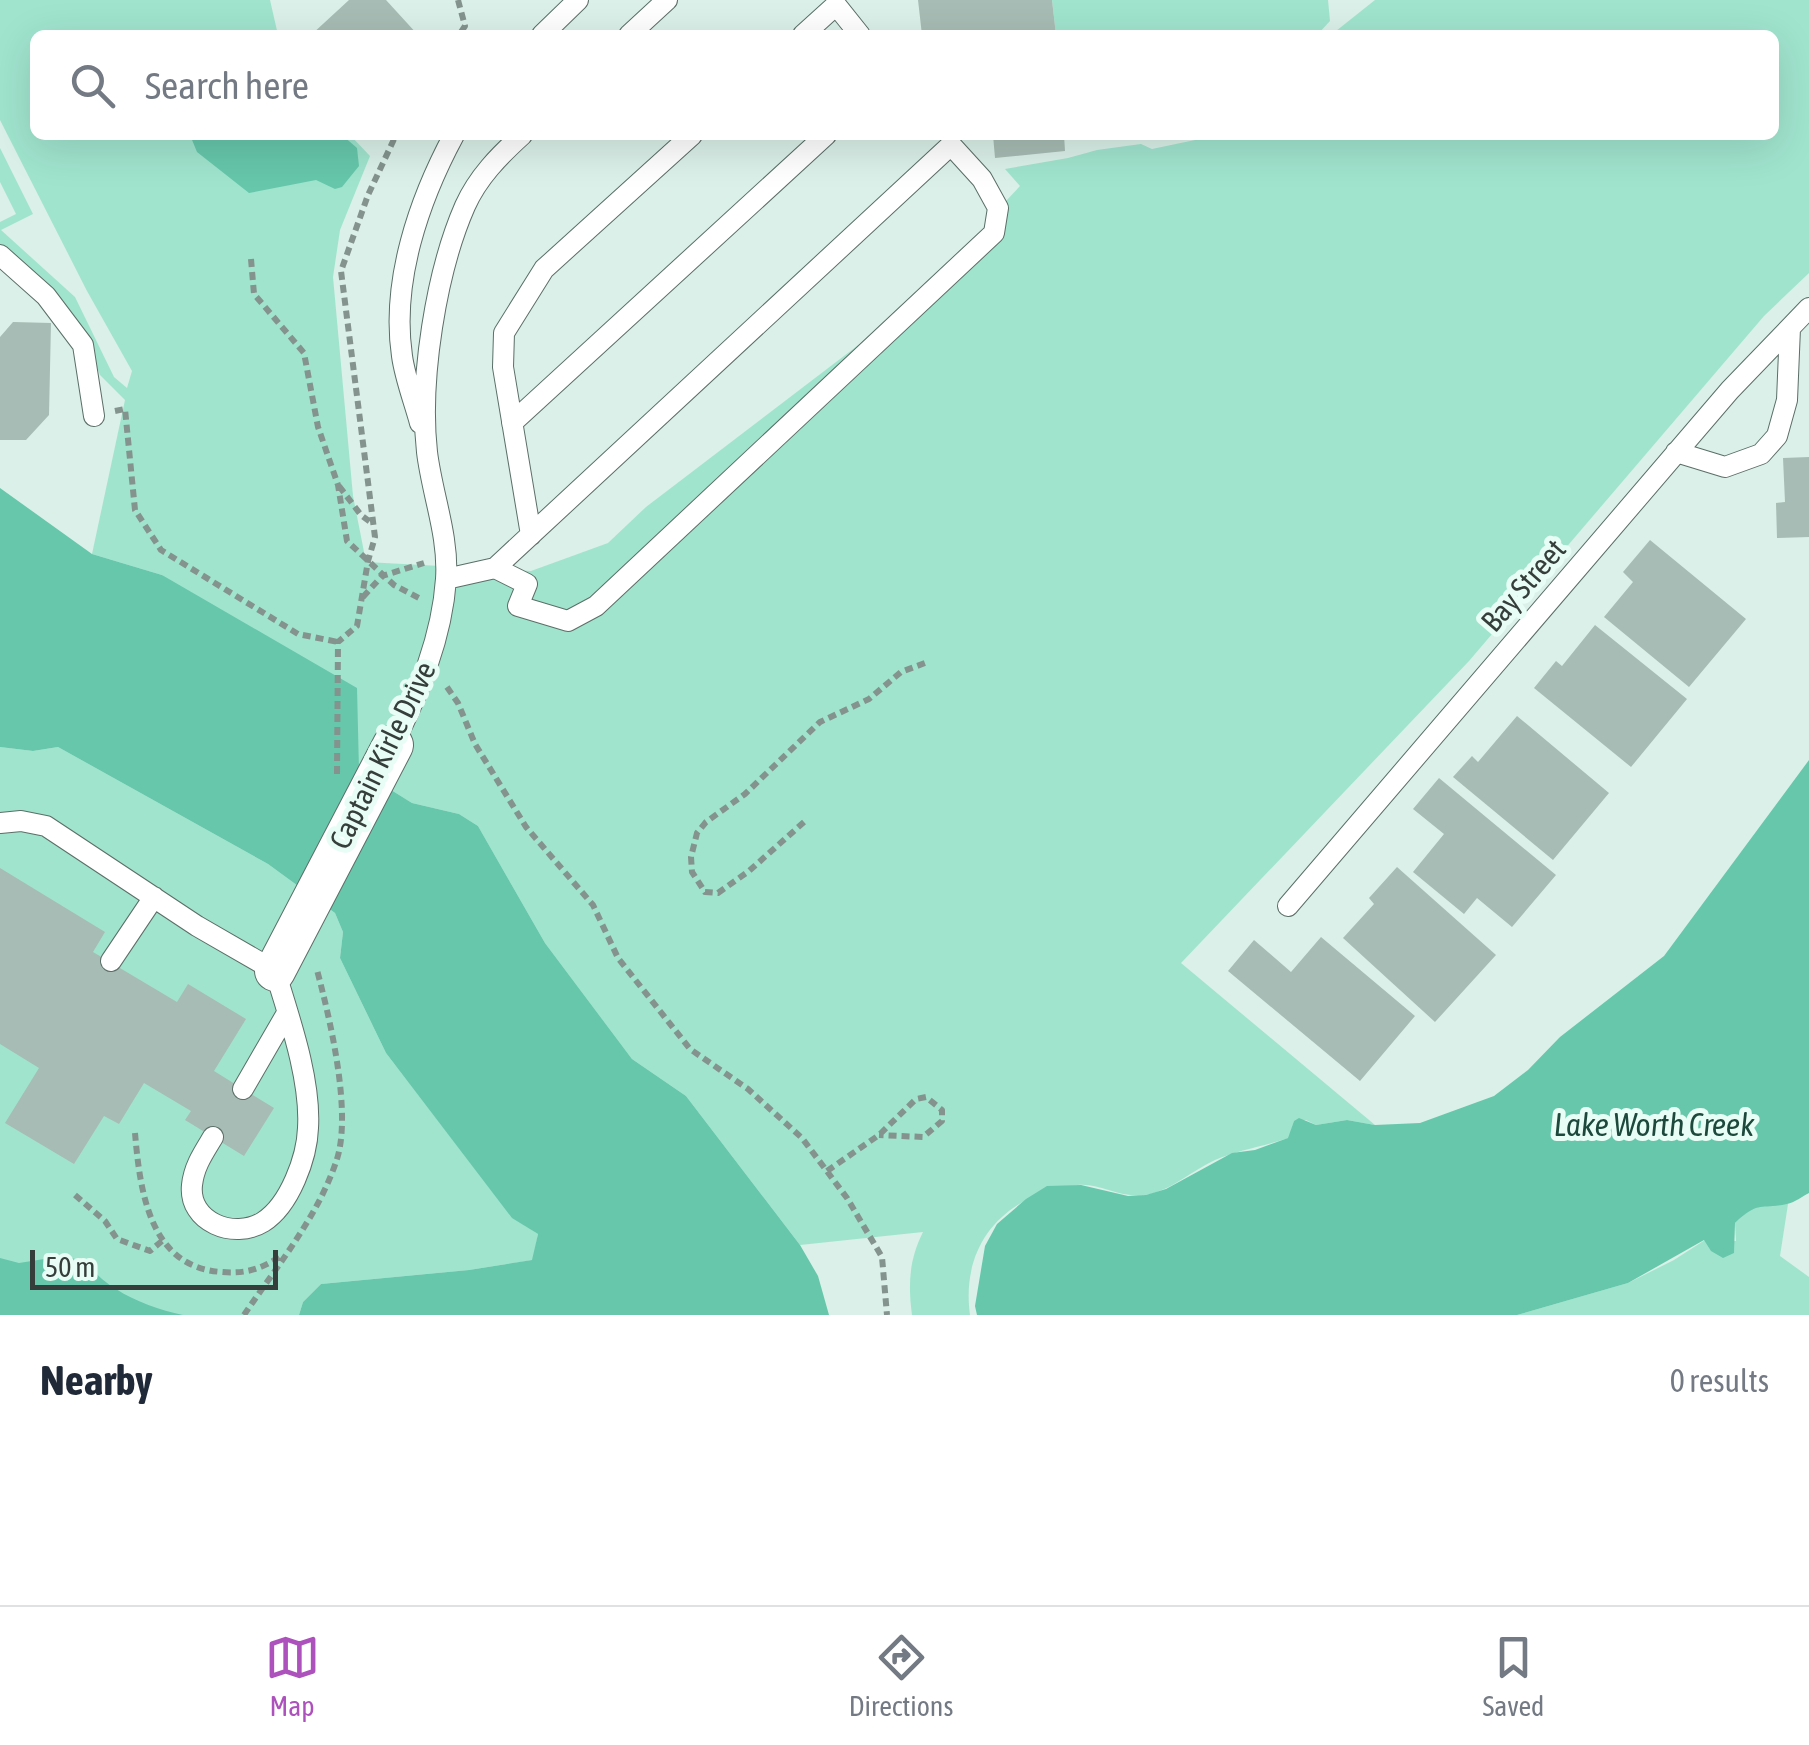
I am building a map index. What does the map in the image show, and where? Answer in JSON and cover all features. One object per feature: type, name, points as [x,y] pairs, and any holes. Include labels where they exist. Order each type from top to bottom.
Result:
[{"type":"street","name":"Captain Kirle Drive","points":[[282,957],[393,745]]},
{"type":"lane","points":[[547,30],[578,0]]},
{"type":"lane","points":[[635,30],[667,0]]},
{"type":"lane","points":[[808,30],[834,3],[856,30]]},
{"type":"lane","points":[[426,449],[402,356],[400,304],[409,250],[430,180],[451,140]]},
{"type":"lane","name":"Captain Kirle Drive","points":[[393,745],[430,664],[446,579],[446,556],[426,449],[428,342],[448,256],[466,204],[493,162],[517,140]]},
{"type":"lane","points":[[530,535],[503,367],[504,333],[544,269],[686,140]]},
{"type":"lane","points":[[512,423],[821,140]]},
{"type":"lane","points":[[446,579],[495,568],[947,140],[982,179],[998,208],[994,234],[596,606],[568,621],[518,606],[527,584],[495,568]]},
{"type":"lane","points":[[0,255],[46,296],[83,344],[94,416]]},
{"type":"lane","name":"Bay Street","points":[[1288,906],[1676,452],[1809,308]]},
{"type":"lane","points":[[1676,452],[1725,466],[1760,454],[1777,436],[1786,400],[1790,328]]},
{"type":"lane","points":[[0,823],[21,821],[46,826],[154,897],[282,957],[287,1013],[308,1100],[308,1132],[294,1181],[277,1209],[263,1222],[244,1229],[225,1228],[209,1222],[196,1208],[191,1188],[197,1163],[213,1136]]},
{"type":"lane","points":[[111,961],[154,897]]},
{"type":"lane","points":[[243,1089],[287,1013]]},
{"type":"path","points":[[458,0],[465,26],[462,30]]},
{"type":"path","points":[[94,416],[125,408],[135,510],[161,550],[298,634],[338,642],[358,626],[375,537],[341,271],[368,194],[394,140]]},
{"type":"path","points":[[251,259],[254,294],[304,353],[318,427],[338,485],[346,541],[394,585],[442,608]]},
{"type":"path","points":[[338,485],[373,524]]},
{"type":"path","points":[[362,598],[382,576],[446,556]]},
{"type":"path","points":[[329,790],[337,774],[338,642]]},
{"type":"path","points":[[804,822],[718,893],[705,892],[692,872],[692,844],[706,822],[746,794],[820,722],[869,699],[901,672],[925,663]]},
{"type":"path","points":[[430,664],[458,703],[475,744],[526,827],[594,905],[618,958],[690,1049],[748,1090],[802,1138],[827,1171],[882,1257],[887,1315]]},
{"type":"path","points":[[827,1171],[879,1136],[916,1099],[926,1096],[942,1110],[942,1121],[923,1136],[879,1136]]},
{"type":"path","points":[[75,1195],[105,1221],[117,1239],[150,1251],[162,1240]]},
{"type":"shaded area","points":[[0,0],[270,0],[277,30],[30,30],[30,140],[355,140],[370,156],[340,230],[333,277],[353,496],[366,562],[531,571],[608,543],[646,507],[1000,237],[1006,201],[1020,186],[1005,169],[1097,150],[1141,144],[1152,149],[1195,140],[1779,140],[1779,30],[1337,30],[1375,0],[1809,0],[1809,273],[1764,316],[1469,661],[1181,963],[1375,1125],[1347,1120],[1316,1125],[1306,1120],[1294,1121],[1289,1138],[1215,1160],[1146,1195],[1078,1185],[1029,1199],[993,1226],[981,1244],[969,1289],[970,1315],[912,1315],[911,1272],[923,1232],[800,1245],[686,1096],[632,1059],[545,943],[478,826],[459,814],[412,803],[359,770],[162,575],[92,554],[125,400],[100,375],[82,328],[0,244],[0,222],[16,214],[0,182],[0,148],[33,214],[1,230],[75,297],[114,377],[127,388],[132,371],[0,120]]},
{"type":"shaded area","points":[[1052,0],[1328,0],[1330,21],[1322,30],[1055,30]]},
{"type":"shaded area","points":[[0,747],[33,751],[58,747],[268,864],[335,913],[343,932],[340,958],[386,1053],[512,1217],[538,1234],[533,1260],[321,1284],[303,1302],[299,1315],[0,1315]]},
{"type":"shaded area","points":[[1767,1204],[1788,1204],[1780,1256],[1809,1277],[1809,1315],[1517,1315],[1628,1283],[1705,1240],[1736,1241],[1735,1223],[1749,1210]]},
{"type":"water","points":[[192,140],[348,140],[357,148],[359,166],[342,187],[335,189],[316,180],[249,193],[197,152]]},
{"type":"water","points":[[0,488],[92,554],[162,575],[357,688],[359,770],[412,803],[459,814],[478,826],[545,943],[632,1059],[686,1096],[800,1245],[818,1276],[829,1315],[299,1315],[303,1302],[321,1284],[532,1260],[538,1234],[512,1218],[386,1053],[340,958],[343,932],[335,913],[268,864],[58,747],[33,751],[0,747]]},
{"type":"water","name":"Lake Worth Creek","points":[[1809,760],[1809,1193],[1790,1203],[1760,1207],[1743,1216],[1735,1223],[1734,1253],[1723,1258],[1711,1251],[1704,1240],[1628,1283],[1517,1315],[977,1315],[975,1306],[985,1246],[997,1224],[1047,1186],[1081,1185],[1128,1196],[1146,1195],[1166,1189],[1232,1153],[1255,1150],[1288,1138],[1299,1118],[1316,1125],[1347,1120],[1375,1125],[1420,1123],[1494,1096],[1528,1070],[1560,1037],[1664,956]]},
{"type":"water","points":[[63,1256],[85,1265],[132,1298],[183,1315],[0,1315],[0,1258],[19,1263]]},
{"type":"building","points":[[349,0],[386,0],[413,30],[316,30]]},
{"type":"building","points":[[918,0],[1052,0],[1055,30],[921,30]]},
{"type":"building","points":[[993,140],[1064,140],[1065,151],[995,158]]},
{"type":"building","points":[[13,322],[51,323],[49,415],[26,440],[0,440],[0,337]]},
{"type":"building","points":[[1809,457],[1809,537],[1777,538],[1776,503],[1785,502],[1783,458]]},
{"type":"building","points":[[1650,540],[1746,619],[1689,687],[1604,617],[1633,582],[1623,572]]},
{"type":"building","points":[[1595,625],[1687,699],[1631,767],[1534,688],[1556,661],[1562,666]]},
{"type":"building","points":[[1517,716],[1609,793],[1553,860],[1453,777],[1472,756],[1478,762]]},
{"type":"building","points":[[1439,778],[1556,875],[1512,927],[1477,898],[1464,914],[1413,872],[1444,834],[1413,809]]},
{"type":"building","points":[[1397,867],[1496,955],[1435,1022],[1343,938],[1374,904],[1369,898]]},
{"type":"building","points":[[0,868],[105,932],[93,952],[177,1002],[188,984],[246,1019],[214,1071],[274,1108],[244,1156],[185,1120],[191,1111],[144,1083],[119,1124],[104,1116],[74,1164],[5,1123],[39,1068],[0,1044]]},
{"type":"building","points":[[1321,937],[1415,1016],[1360,1081],[1228,971],[1254,940],[1291,972]]}]
